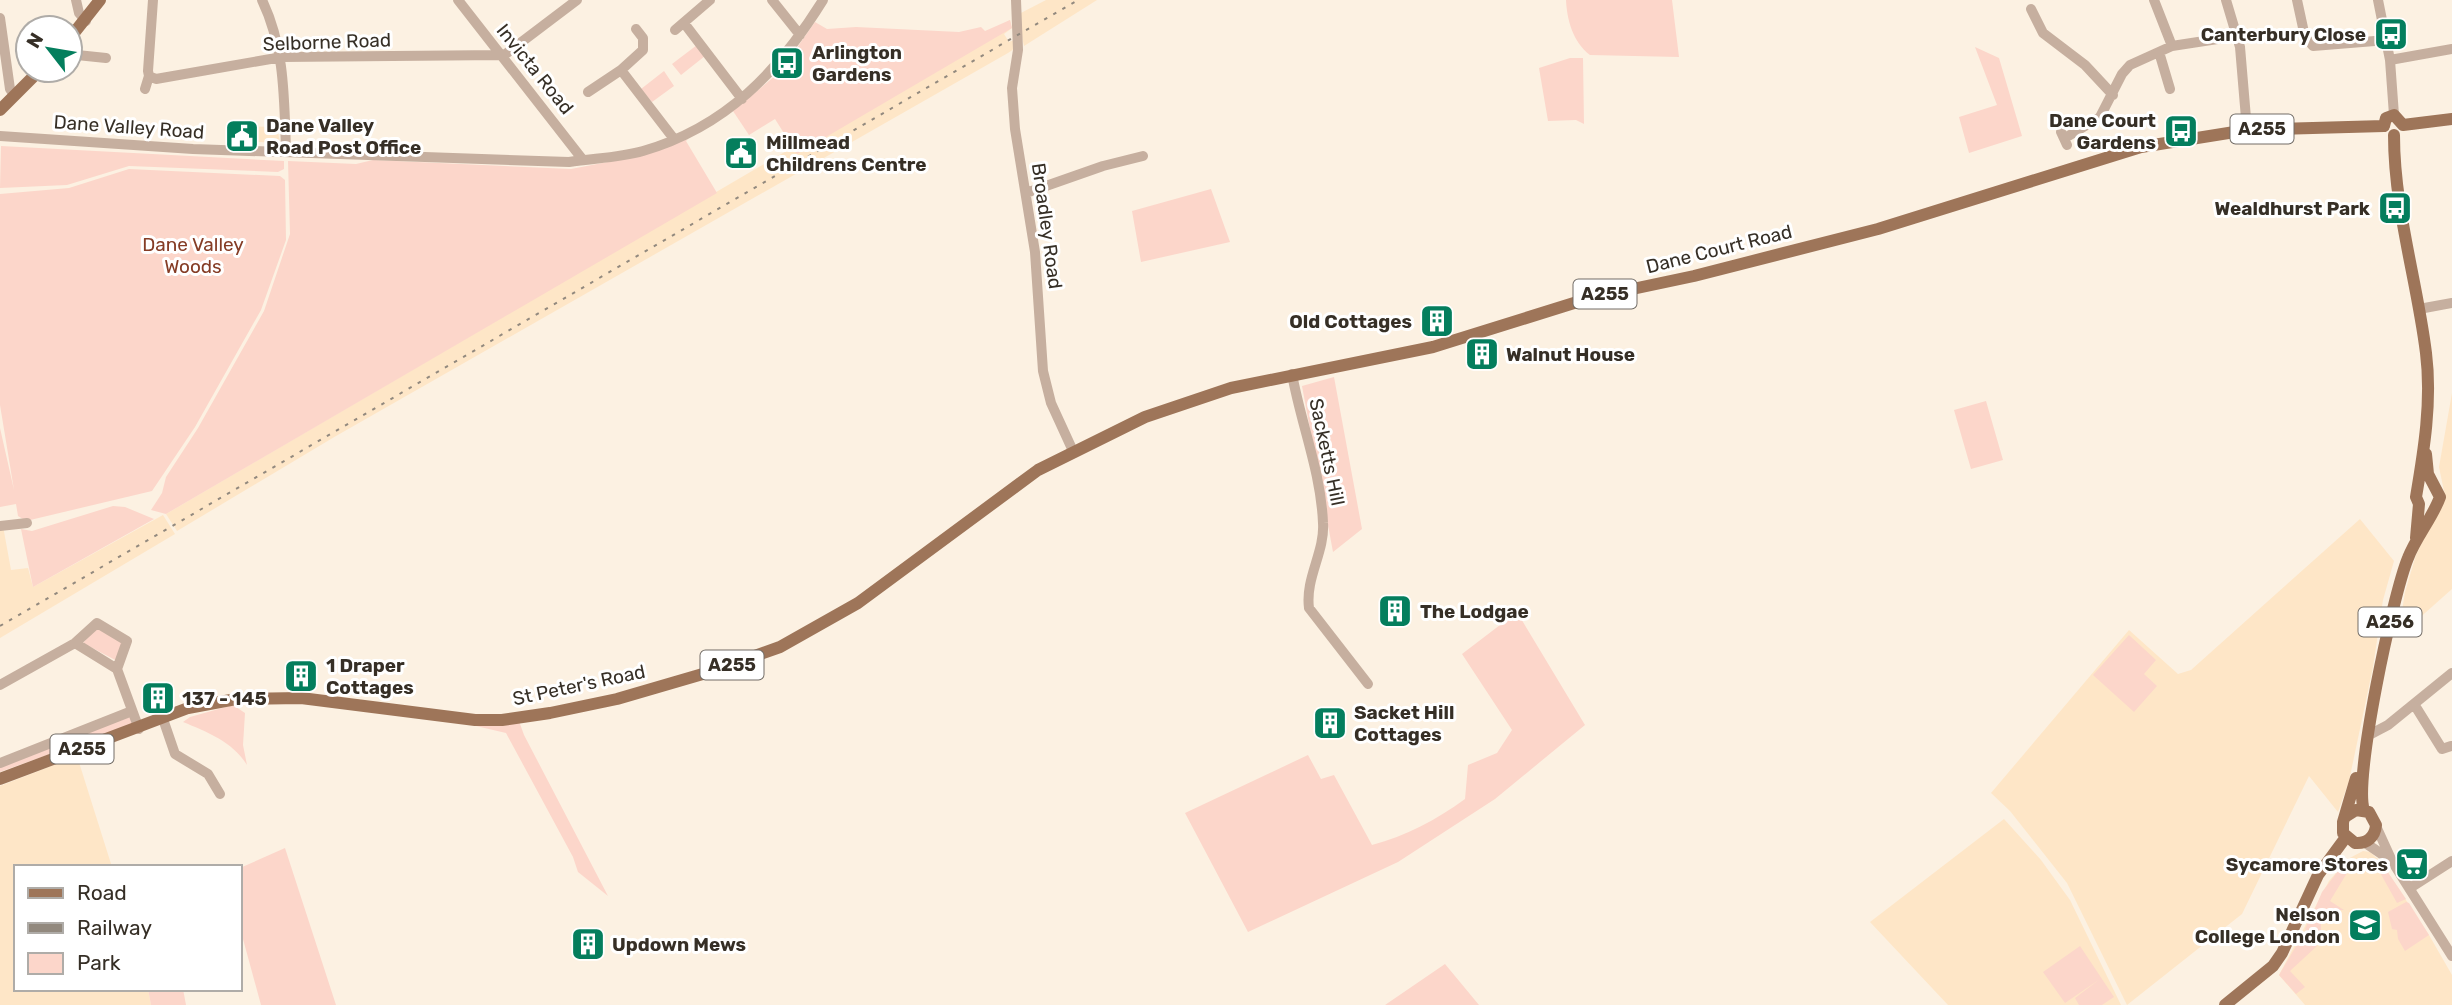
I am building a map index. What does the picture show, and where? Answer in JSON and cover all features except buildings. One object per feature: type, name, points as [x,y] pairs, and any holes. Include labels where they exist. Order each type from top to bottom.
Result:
[{"type":"main road","points":[[86,21],[100,0]]},
{"type":"main road","points":[[0,110],[25,84]]},
{"type":"main road","points":[[2425,443],[2427,467],[2440,497],[2433,507],[2419,504],[2416,497],[2425,443],[2428,392],[2419,309],[2386,118],[2452,119]]},
{"type":"main road","points":[[2389,131],[2400,133],[2399,120]]},
{"type":"main road","name":"Dane Court Road","points":[[1073,451],[1169,408],[1231,388],[1433,347],[1590,298],[1694,276],[1878,229],[2115,153],[2247,130],[2389,131]]},
{"type":"main road","name":"St Peter's Road","points":[[0,779],[213,702],[267,696],[502,720],[572,710],[664,686],[746,660],[817,628],[858,603],[1028,477],[1073,451]]},
{"type":"main road","points":[[2418,489],[2423,485],[2433,485]]},
{"type":"main road","name":"A256","points":[[2416,538],[2419,504]]},
{"type":"main road","name":"A256","points":[[2364,810],[2361,799],[2366,752],[2389,624],[2401,577],[2416,538],[2433,507]]},
{"type":"main road","name":"A256","points":[[2346,837],[2342,828],[2359,764],[2366,752]]},
{"type":"main road","points":[[2225,1005],[2273,966],[2317,883],[2373,836],[2376,825],[2372,816],[2364,810],[2352,811],[2345,817]]},
{"type":"main road","points":[[2317,883],[2318,875],[2346,837],[2362,843]]},
{"type":"street","points":[[76,0],[79,13],[86,21]]},
{"type":"street","points":[[145,89],[149,76],[153,0]]},
{"type":"street","points":[[262,0],[275,27],[282,57],[286,150]]},
{"type":"street","name":"Invicta Road","points":[[458,0],[583,160]]},
{"type":"street","points":[[502,56],[577,0]]},
{"type":"street","points":[[710,0],[680,27],[742,99]]},
{"type":"street","points":[[772,0],[800,35]]},
{"type":"street","name":"Dane Valley Road","points":[[0,136],[193,149],[286,150],[298,153],[569,162],[598,160],[643,151],[674,139],[742,99],[779,65],[823,0]]},
{"type":"street","name":"Broadley Road","points":[[1016,0],[1018,50],[1012,88],[1035,252],[1042,371],[1051,403],[1073,451]]},
{"type":"street","points":[[2154,0],[2172,46]]},
{"type":"street","points":[[2226,0],[2237,36],[2247,130]]},
{"type":"street","points":[[2297,0],[2305,37],[2313,46],[2387,40]]},
{"type":"street","points":[[2378,0],[2399,120]]},
{"type":"street","points":[[2031,9],[2043,33],[2085,65],[2113,95]]},
{"type":"street","points":[[0,18],[10,89],[14,95]]},
{"type":"street","points":[[588,92],[621,70],[645,45],[636,29]]},
{"type":"street","points":[[2064,138],[2099,117],[2122,74],[2130,65],[2172,46],[2237,36]]},
{"type":"street","points":[[2390,60],[2452,49]]},
{"type":"street","points":[[2159,52],[2170,89]]},
{"type":"street","points":[[84,54],[107,57]]},
{"type":"street","name":"Selborne Road","points":[[149,76],[156,79],[177,78],[282,57],[502,56]]},
{"type":"street","points":[[621,70],[674,139]]},
{"type":"street","points":[[1026,193],[1103,166],[1143,156]]},
{"type":"street","points":[[2419,309],[2452,303]]},
{"type":"street","name":"Sacketts Hill","points":[[1292,374],[1314,464],[1324,525],[1308,595],[1309,608],[1368,684]]},
{"type":"street","points":[[0,526],[27,523]]},
{"type":"street","points":[[0,685],[75,643],[93,626],[101,624],[127,641],[117,668],[139,729]]},
{"type":"street","points":[[75,643],[117,668]]},
{"type":"street","points":[[2369,736],[2388,725],[2452,673]]},
{"type":"street","points":[[2413,704],[2442,749],[2451,746]]},
{"type":"street","points":[[0,763],[132,711]]},
{"type":"street","points":[[163,719],[175,754],[208,774],[220,794]]},
{"type":"street","points":[[2376,825],[2392,861],[2452,956]]},
{"type":"street","points":[[2362,843],[2392,861]]},
{"type":"street","points":[[2410,888],[2452,862]]},
{"type":"shaded area","points":[[1046,0],[1097,0],[1024,46],[1017,15]]},
{"type":"shaded area","points":[[1010,20],[1012,28],[1004,34],[1009,42],[1014,40],[1014,49],[1008,53],[336,436],[177,531],[166,514]]},
{"type":"shaded area","points":[[238,126],[277,127],[280,143],[238,141]]},
{"type":"shaded area","points":[[2452,393],[2452,589],[2398,637],[2405,592],[2416,555],[2445,496],[2439,467]]},
{"type":"shaded area","points":[[163,515],[175,534],[0,638],[0,527],[3,526],[11,570],[28,568],[33,587]]},
{"type":"shaded area","points":[[2360,519],[2394,561],[2383,600],[2373,667],[2349,781],[2338,812],[2309,776],[2242,914],[2127,1005],[2067,883],[2010,811],[1991,793],[2129,630],[2178,674],[2191,670]]},
{"type":"shaded area","points":[[77,756],[111,865],[14,865],[14,991],[148,991],[151,1005],[0,1005],[0,786]]},
{"type":"shaded area","points":[[2004,819],[2041,860],[2070,900],[2121,1005],[1948,1005],[1870,922]]},
{"type":"shaded area","points":[[2363,851],[2370,852],[2381,862],[2429,935],[2452,975],[2452,1005],[2305,1005],[2279,975],[2329,881],[2348,859]]},
{"type":"green space","points":[[1566,0],[1672,0],[1679,57],[1590,55],[1579,44],[1572,30]]},
{"type":"green space","points":[[1010,20],[1012,28],[797,154],[775,119],[749,135],[733,111],[793,61],[796,49],[815,22],[827,29],[856,27],[959,32],[981,27],[985,31]]},
{"type":"green space","points":[[697,45],[705,56],[681,75],[672,64]]},
{"type":"green space","points":[[1975,47],[1999,58],[2022,136],[1969,153],[1959,117],[1997,105]]},
{"type":"green space","points":[[1570,58],[1583,58],[1584,124],[1576,120],[1548,121],[1539,68]]},
{"type":"green space","points":[[664,71],[674,86],[652,102],[641,89]]},
{"type":"green space","points":[[688,139],[686,141],[717,193],[166,514],[151,510],[162,493],[166,477],[198,428],[264,311],[290,234],[288,161],[356,164],[373,160],[571,169],[618,160]]},
{"type":"green space","points":[[1,146],[284,161],[284,169],[278,172],[129,166],[67,185],[0,188]]},
{"type":"green space","name":"Dane Valley Woods","points":[[129,169],[280,176],[285,180],[286,240],[261,310],[195,427],[152,491],[26,521],[18,516],[16,504],[0,507],[0,428],[14,490],[0,405],[0,194],[69,188]]},
{"type":"green space","points":[[1211,189],[1230,242],[1141,262],[1132,211]]},
{"type":"green space","points":[[1334,377],[1362,529],[1333,552],[1302,386]]},
{"type":"green space","points":[[1986,401],[2003,460],[1971,469],[1954,410]]},
{"type":"green space","points":[[113,506],[125,507],[154,519],[33,587],[21,529],[32,531]]},
{"type":"green space","points":[[1517,612],[1585,725],[1495,799],[1398,862],[1248,932],[1185,813],[1308,755],[1321,779],[1334,775],[1372,845],[1409,832],[1443,814],[1465,799],[1468,765],[1497,753],[1512,730],[1462,654]]},
{"type":"green space","points":[[96,628],[123,641],[117,661],[83,643]]},
{"type":"green space","points":[[2129,635],[2156,660],[2144,674],[2157,686],[2134,712],[2093,675]]},
{"type":"green space","points":[[233,705],[245,713],[243,745],[247,765],[227,744],[183,722],[190,717]]},
{"type":"green space","points":[[130,716],[133,724],[0,772],[0,766]]},
{"type":"green space","points":[[519,721],[608,896],[578,872],[573,857],[506,733],[476,726]]},
{"type":"green space","points":[[285,848],[336,1005],[261,1005],[242,935],[242,867]]},
{"type":"green space","points":[[2346,861],[2360,862],[2363,868],[2358,872],[2350,868],[2330,901],[2344,910],[2314,911],[2322,892]]},
{"type":"green space","points":[[2381,862],[2406,899],[2397,903],[2378,869],[2369,873],[2366,868],[2368,863]]},
{"type":"green space","points":[[2406,902],[2429,935],[2405,951],[2398,939],[2397,930],[2392,929],[2388,912]]},
{"type":"green space","points":[[2312,913],[2328,917],[2327,922],[2321,922],[2321,932],[2314,939],[2305,929]]},
{"type":"green space","points":[[2305,931],[2317,946],[2290,971],[2305,987],[2296,994],[2279,975]]},
{"type":"green space","points":[[2080,946],[2114,997],[2102,1005],[2079,1005],[2075,998],[2100,979],[2065,1003],[2043,972]]},
{"type":"green space","points":[[1445,964],[1479,1005],[1385,1005]]},
{"type":"green space","points":[[148,991],[183,991],[186,1005],[151,1005]]},
{"type":"railway","points":[[0,626],[1078,0]]},
{"type":"place","name":"Canterbury Close","points":[[2391,34]]},
{"type":"place","name":"Arlington Gardens","points":[[787,63]]},
{"type":"place","name":"Dane Court Gardens","points":[[2181,131]]},
{"type":"place","name":"Dane Valley Road Post Office","points":[[242,136]]},
{"type":"place","name":"Millmead Childrens Centre","points":[[741,153]]},
{"type":"place","name":"Wealdhurst Park","points":[[2395,208]]},
{"type":"place","name":"Old Cottages","points":[[1437,321]]},
{"type":"place","name":"Walnut House","points":[[1482,354]]},
{"type":"place","name":"The Lodgae","points":[[1395,611]]},
{"type":"place","name":"1 Draper Cottages","points":[[301,676]]},
{"type":"place","name":"137 - 145","points":[[158,698]]},
{"type":"place","name":"Sacket Hill Cottages","points":[[1330,723]]},
{"type":"place","name":"Sycamore Stores","points":[[2412,864]]},
{"type":"place","name":"Nelson College London","points":[[2365,925]]},
{"type":"place","name":"Updown Mews","points":[[588,944]]}]
